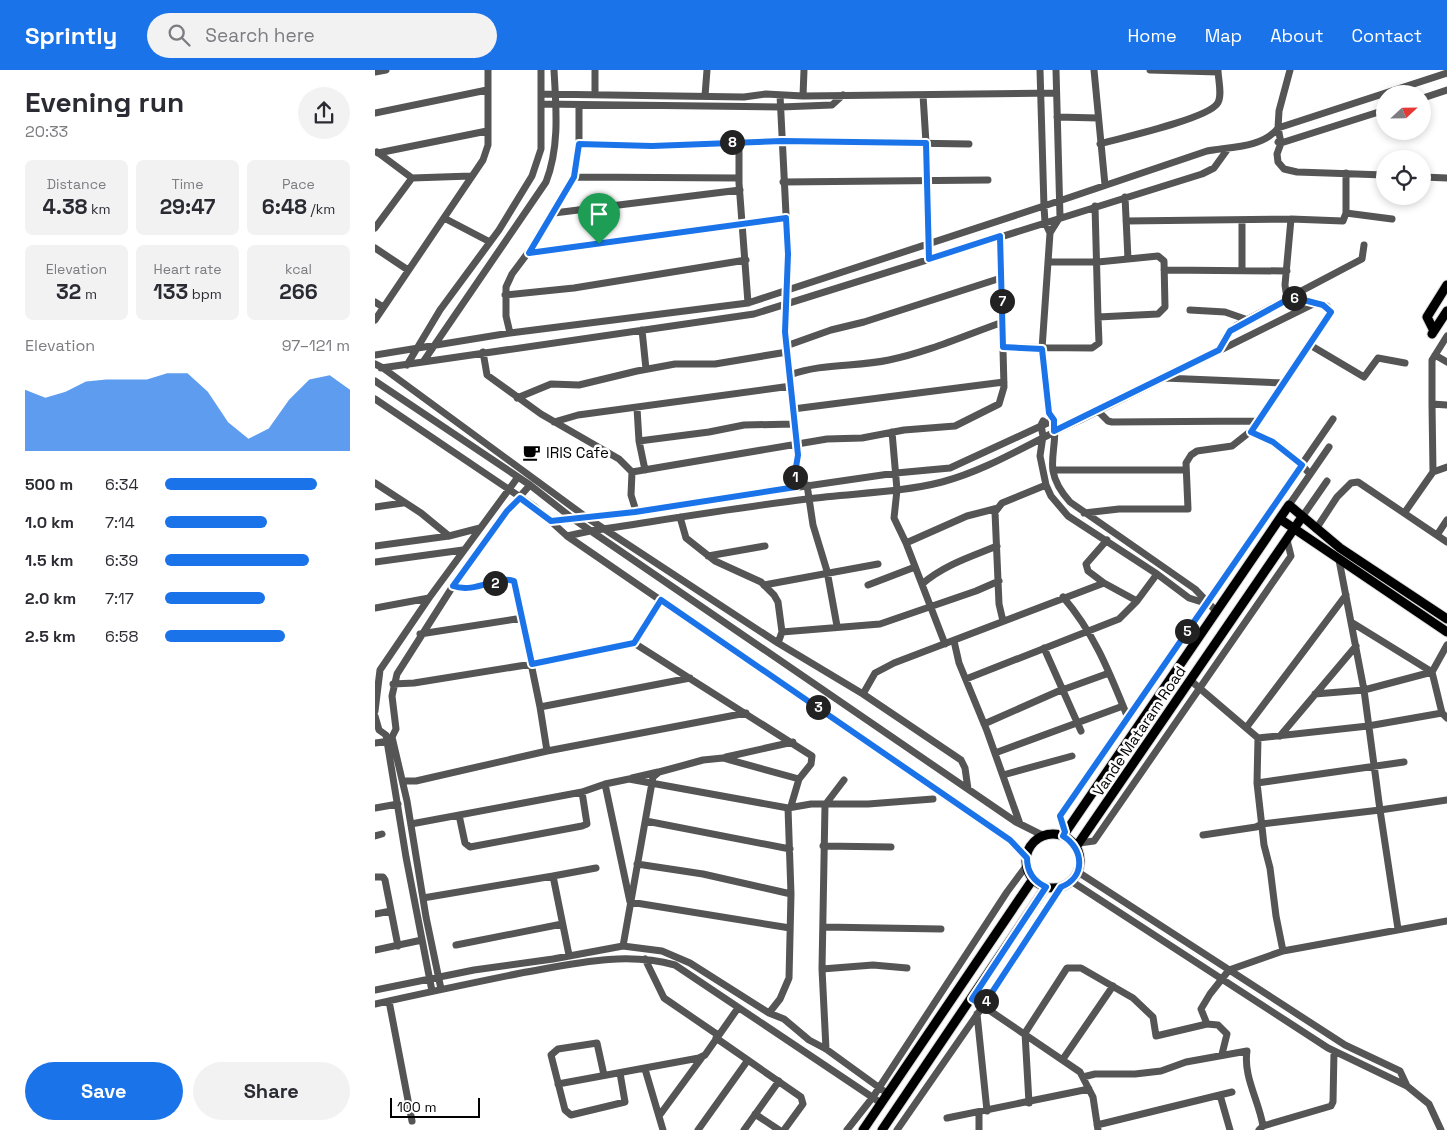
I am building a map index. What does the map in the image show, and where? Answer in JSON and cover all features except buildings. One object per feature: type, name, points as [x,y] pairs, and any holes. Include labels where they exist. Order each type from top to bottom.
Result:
[{"type":"main road","points":[[1433,332],[1427,317],[1447,285]]},
{"type":"main road","points":[[1433,332],[1447,311]]},
{"type":"main road","points":[[1289,505],[1340,548],[1447,619]]},
{"type":"main road","name":"Vande Mataram Road","points":[[1064,834],[1289,505]]},
{"type":"main road","name":"Vande Mataram Road","points":[[1078,845],[1303,516]]},
{"type":"main road","points":[[1280,519],[1447,632]]},
{"type":"main road","points":[[1064,834],[1078,845],[1080,855],[1078,872],[1071,881],[1061,887],[1046,887],[1033,878],[1027,862],[1032,844],[1043,836],[1064,834]]},
{"type":"main road","points":[[863,1130],[1033,878]]},
{"type":"main road","points":[[882,1130],[1046,887]]},
{"type":"street","points":[[375,72],[386,70]]},
{"type":"street","points":[[375,320],[483,160],[488,145],[488,70]]},
{"type":"street","points":[[407,365],[441,310],[490,242],[532,176],[541,149],[541,70]]},
{"type":"street","points":[[423,362],[546,182],[551,169],[556,139],[554,70]]},
{"type":"street","points":[[595,70],[595,94]]},
{"type":"street","points":[[705,96],[707,70]]},
{"type":"street","points":[[803,96],[804,70]]},
{"type":"street","points":[[1040,70],[1044,206],[1045,222],[1050,233],[1042,349],[1049,413],[1054,420],[1053,470],[1061,492],[1084,513],[1195,589],[1206,603],[1216,611]]},
{"type":"street","points":[[1050,233],[1060,217],[1056,70]]},
{"type":"street","points":[[1094,70],[1105,185]]},
{"type":"street","points":[[1100,144],[1177,122],[1210,110],[1218,104],[1218,71],[1150,70]]},
{"type":"street","points":[[1290,70],[1279,112],[1278,128],[1281,143],[1277,154],[1278,162],[1289,171],[1376,175]]},
{"type":"street","points":[[375,355],[510,333],[748,303],[1207,151],[1227,150],[1271,137],[1278,128],[1447,73]]},
{"type":"street","points":[[375,113],[487,90]]},
{"type":"street","points":[[1431,95],[1447,90]]},
{"type":"street","points":[[541,94],[803,96],[1056,93]]},
{"type":"street","points":[[780,95],[788,254],[787,291],[784,306],[798,455],[794,479],[796,487]]},
{"type":"street","points":[[541,104],[781,107],[832,105],[843,95]]},
{"type":"street","points":[[923,95],[929,259]]},
{"type":"street","points":[[510,333],[505,295],[506,287],[512,274],[529,253],[574,177],[579,144],[579,105]]},
{"type":"street","points":[[1271,137],[1281,143],[1376,113]]},
{"type":"street","points":[[1057,117],[1098,118]]},
{"type":"street","points":[[377,152],[487,131]]},
{"type":"street","points":[[579,144],[652,146],[782,141],[969,144]]},
{"type":"street","points":[[739,142],[739,178],[748,303]]},
{"type":"street","points":[[375,369],[755,314],[1202,174],[1214,168],[1227,150]]},
{"type":"street","points":[[377,152],[412,178],[471,176]]},
{"type":"street","points":[[1126,222],[1291,219],[1339,222],[1343,221],[1346,213],[1346,173]]},
{"type":"street","points":[[574,177],[739,178]]},
{"type":"street","points":[[1431,177],[1447,178]]},
{"type":"street","points":[[375,228],[412,178]]},
{"type":"street","points":[[783,182],[988,180]]},
{"type":"street","points":[[553,213],[740,190]]},
{"type":"street","points":[[1125,197],[1128,259]]},
{"type":"street","points":[[1003,347],[1042,349],[1092,348],[1097,346],[1099,342],[1098,262],[1095,206]]},
{"type":"street","points":[[1346,213],[1392,219]]},
{"type":"street","points":[[444,218],[490,242]]},
{"type":"street","points":[[529,253],[786,218]]},
{"type":"street","points":[[1084,513],[1119,510],[1188,509],[1186,463],[1195,452],[1232,446],[1251,432],[1256,421],[1284,383],[1331,312],[1327,306],[1292,297],[1287,292],[1285,285],[1291,219]]},
{"type":"street","points":[[1242,270],[1243,220]]},
{"type":"street","points":[[632,472],[893,432],[955,426],[999,404],[1004,394],[1000,236]]},
{"type":"street","points":[[1219,350],[1230,331],[1362,259],[1365,245]]},
{"type":"street","points":[[375,248],[408,270]]},
{"type":"street","points":[[1049,262],[1098,262],[1158,256],[1164,261],[1165,307],[1163,311],[1158,314],[1098,317]]},
{"type":"street","points":[[505,295],[574,288],[745,260]]},
{"type":"street","points":[[1164,270],[1287,271]]},
{"type":"street","points":[[517,398],[551,384],[579,385],[646,369],[675,364],[715,364],[787,349],[831,330],[864,322],[1001,278]]},
{"type":"street","points":[[375,302],[383,307]]},
{"type":"street","points":[[567,536],[606,528],[809,498],[897,490],[956,477],[1028,447],[1043,436],[1098,411],[1315,303]]},
{"type":"street","points":[[1191,310],[1225,312],[1248,320]]},
{"type":"street","points":[[790,375],[805,369],[871,364],[907,356],[1003,322]]},
{"type":"street","points":[[642,330],[646,369]]},
{"type":"street","points":[[1433,332],[1442,344]]},
{"type":"street","points":[[1433,472],[1431,365],[1447,336]]},
{"type":"street","points":[[1310,345],[1364,377],[1378,358],[1405,363]]},
{"type":"street","points":[[483,352],[487,375],[517,398],[554,422],[619,460],[632,472],[631,495],[635,512]]},
{"type":"street","points":[[1435,355],[1447,362]]},
{"type":"street","points":[[375,364],[586,517],[606,528],[778,643],[863,694],[961,760],[965,768],[968,789]]},
{"type":"street","points":[[1164,378],[1284,383]]},
{"type":"street","points":[[375,381],[530,485],[590,531],[968,789],[1021,824],[1043,836]]},
{"type":"street","points":[[793,409],[1004,382]]},
{"type":"street","points":[[554,422],[577,415],[791,386]]},
{"type":"street","points":[[375,399],[520,498],[551,521],[567,536],[1010,840],[1027,862],[873,1097],[847,1130]]},
{"type":"street","points":[[1432,404],[1447,405]]},
{"type":"street","points":[[637,408],[639,441],[645,470]]},
{"type":"street","points":[[1098,411],[1108,421],[1112,422],[1256,421]]},
{"type":"street","points":[[1049,413],[1041,425],[1043,436],[1040,456],[1046,485],[1051,496],[1068,516],[1107,540],[1189,598],[1206,603]]},
{"type":"street","points":[[1064,834],[1060,816],[1333,419]]},
{"type":"street","points":[[551,521],[635,512],[896,473],[950,468],[1054,420]]},
{"type":"street","points":[[639,441],[709,432],[744,425],[794,424]]},
{"type":"street","points":[[893,432],[897,490],[894,518],[906,543],[945,644]]},
{"type":"street","points":[[1251,432],[1273,442],[1302,465],[1310,474]]},
{"type":"street","name":"Vande Mataram Road","points":[[1289,505],[1329,447]]},
{"type":"street","points":[[1405,512],[1433,472],[1447,466]]},
{"type":"street","points":[[1053,470],[1186,470]]},
{"type":"street","points":[[375,711],[377,671],[463,550],[518,477]]},
{"type":"street","name":"Vande Mataram Road","points":[[1303,516],[1327,481]]},
{"type":"street","points":[[1316,529],[1337,497],[1351,483],[1357,482],[1405,512],[1447,542]]},
{"type":"street","points":[[375,483],[449,536]]},
{"type":"street","points":[[431,991],[398,804],[390,738],[396,728],[392,696],[393,684],[420,634],[453,586],[507,511],[530,485]]},
{"type":"street","points":[[807,485],[813,524],[821,545],[837,626]]},
{"type":"street","points":[[1003,621],[999,604],[995,512],[1002,503],[1046,485]]},
{"type":"street","points":[[375,507],[403,503]]},
{"type":"street","points":[[906,543],[967,516],[998,508]]},
{"type":"street","points":[[680,517],[686,538],[708,556],[764,585],[778,602],[782,632],[778,643]]},
{"type":"street","points":[[1437,535],[1447,520]]},
{"type":"street","points":[[375,546],[449,536],[480,528]]},
{"type":"street","points":[[1107,540],[1086,564],[1088,571],[1104,583],[1137,601]]},
{"type":"street","points":[[1078,845],[1095,841],[1291,556],[1287,540]]},
{"type":"street","points":[[708,556],[765,546]]},
{"type":"street","points":[[922,584],[935,572],[953,562],[997,546]]},
{"type":"street","points":[[375,562],[463,550]]},
{"type":"street","points":[[1339,560],[1364,690],[1398,929]]},
{"type":"street","points":[[764,585],[878,564]]},
{"type":"street","points":[[869,585],[915,567]]},
{"type":"street","points":[[966,679],[1119,619],[1137,601],[1157,574]]},
{"type":"street","points":[[453,586],[467,589],[511,579],[516,584],[547,751]]},
{"type":"street","points":[[782,632],[837,626],[880,624],[976,592],[999,581]]},
{"type":"street","points":[[863,694],[875,673],[894,663],[1063,597],[1104,583]]},
{"type":"street","points":[[1247,728],[1346,595]]},
{"type":"street","points":[[1063,597],[1101,653],[1128,718]]},
{"type":"street","points":[[375,608],[429,598]]},
{"type":"street","points":[[634,643],[661,600]]},
{"type":"street","points":[[420,634],[523,618]]},
{"type":"street","points":[[1190,680],[1201,687],[1258,738],[1368,726],[1444,715],[1432,672],[1351,622]]},
{"type":"street","points":[[954,640],[966,679],[1021,824]]},
{"type":"street","points":[[393,684],[414,683],[532,664],[634,643],[793,742],[813,758],[799,778],[790,807],[791,894],[789,978],[780,999],[769,1013]]},
{"type":"street","points":[[1315,694],[1364,690],[1432,672],[1447,645]]},
{"type":"street","points":[[1280,736],[1356,646]]},
{"type":"street","points":[[1044,648],[1061,690],[1081,731]]},
{"type":"street","points":[[984,724],[1061,690],[1109,673]]},
{"type":"street","points":[[540,707],[690,678]]},
{"type":"street","points":[[995,753],[1123,706]]},
{"type":"street","points":[[403,781],[416,781],[547,751],[746,713]]},
{"type":"street","points":[[375,716],[379,730],[390,738],[403,781],[441,989]]},
{"type":"street","points":[[375,736],[390,738]]},
{"type":"street","points":[[375,743],[390,738]]},
{"type":"street","points":[[1258,738],[1257,783],[1263,844],[1270,868],[1283,952]]},
{"type":"street","points":[[411,824],[582,792],[605,784],[703,760],[723,758],[793,742]]},
{"type":"street","points":[[1003,775],[1072,756]]},
{"type":"street","points":[[723,758],[799,778]]},
{"type":"street","points":[[1257,783],[1404,762]]},
{"type":"street","points":[[623,946],[653,777],[659,772]]},
{"type":"street","points":[[629,779],[790,807],[898,803],[933,799]]},
{"type":"street","points":[[826,1049],[822,968],[825,805],[844,780]]},
{"type":"street","points":[[605,784],[630,902]]},
{"type":"street","points":[[459,815],[465,843],[470,847],[545,833],[587,824],[582,792]]},
{"type":"street","points":[[1203,835],[1256,827],[1262,824],[1447,800]]},
{"type":"street","points":[[375,808],[398,804]]},
{"type":"street","points":[[646,821],[789,849]]},
{"type":"street","points":[[823,846],[891,847]]},
{"type":"street","points":[[637,864],[703,874],[791,894]]},
{"type":"street","points":[[423,898],[596,868]]},
{"type":"street","points":[[1078,872],[1345,1045],[1400,1070],[1407,1086]]},
{"type":"street","points":[[553,876],[569,955]]},
{"type":"street","points":[[375,877],[383,877],[385,880],[398,946]]},
{"type":"street","points":[[1071,881],[1333,1051],[1407,1086],[1429,1104],[1441,1130]]},
{"type":"street","points":[[897,1130],[983,1006],[1061,887]]},
{"type":"street","points":[[630,902],[790,928]]},
{"type":"street","points":[[375,914],[391,911]]},
{"type":"street","points":[[1207,1024],[1201,1009],[1229,970],[1283,952],[1447,921]]},
{"type":"street","points":[[456,945],[562,924]]},
{"type":"street","points":[[823,927],[941,929]]},
{"type":"street","points":[[375,950],[422,940]]},
{"type":"street","points":[[375,990],[623,946],[662,951],[690,963],[769,1013],[784,1019],[809,1040],[826,1049],[888,1094]]},
{"type":"street","points":[[375,1004],[441,989],[613,958],[645,959],[675,965],[881,1103]]},
{"type":"street","points":[[645,959],[664,998],[801,1097],[803,1101],[784,1130]]},
{"type":"street","points":[[822,968],[873,965],[907,968]]},
{"type":"street","points":[[1029,1103],[1025,1034],[1067,968],[1081,968],[1133,998],[1153,1018],[1156,1036],[1207,1024],[1218,1025],[1227,1034],[1222,1054]]},
{"type":"street","points":[[1063,1059],[1113,986]]},
{"type":"street","points":[[972,999],[1080,1072],[1093,1097],[1098,1127],[1232,1092]]},
{"type":"street","points":[[389,1001],[412,1121]]},
{"type":"street","points":[[659,1116],[738,1008]]},
{"type":"street","points":[[977,1014],[983,1112],[979,1130]]},
{"type":"street","points":[[604,1075],[597,1043],[553,1051],[551,1059],[567,1114],[576,1115],[625,1102],[621,1073]]},
{"type":"street","points":[[1083,1077],[1095,1074],[1135,1074],[1161,1071],[1186,1062],[1247,1051],[1246,1060],[1250,1084],[1257,1098],[1261,1128],[1331,1106],[1333,1051]]},
{"type":"street","points":[[558,1084],[645,1069],[705,1055]]},
{"type":"street","points":[[697,1130],[748,1060]]},
{"type":"street","points":[[645,1069],[663,1130]]},
{"type":"street","points":[[744,1130],[779,1081]]},
{"type":"street","points":[[947,1118],[1029,1103],[1089,1088]]},
{"type":"street","points":[[1220,1095],[1230,1130]]},
{"type":"street","points":[[755,1114],[779,1130]]},
{"type":"place","name":"IRIS Cafe","points":[[532,452]]},
{"type":"route","points":[[782,141],[926,143],[929,259],[1000,236],[1003,347],[1042,349],[1049,413],[1054,420],[1054,431],[1080,420],[1219,350],[1225,337],[1237,325],[1292,297],[1327,306],[1330,309],[1330,316],[1256,421],[1251,432],[1273,442],[1302,465],[1060,816],[1065,832],[1063,836],[1071,840],[1080,855],[1078,872],[1071,881],[1061,887],[983,1006],[972,999],[1046,887],[1039,884],[1033,878],[1029,872],[1027,858],[1010,840],[661,600],[634,643],[532,664],[514,581],[511,579],[467,589],[453,586],[507,511],[520,498],[535,507],[551,521],[635,512],[796,487],[794,479],[798,455],[784,306],[787,291],[788,254],[786,218],[599,244],[529,253],[574,177],[579,144],[652,146],[782,141]]}]
